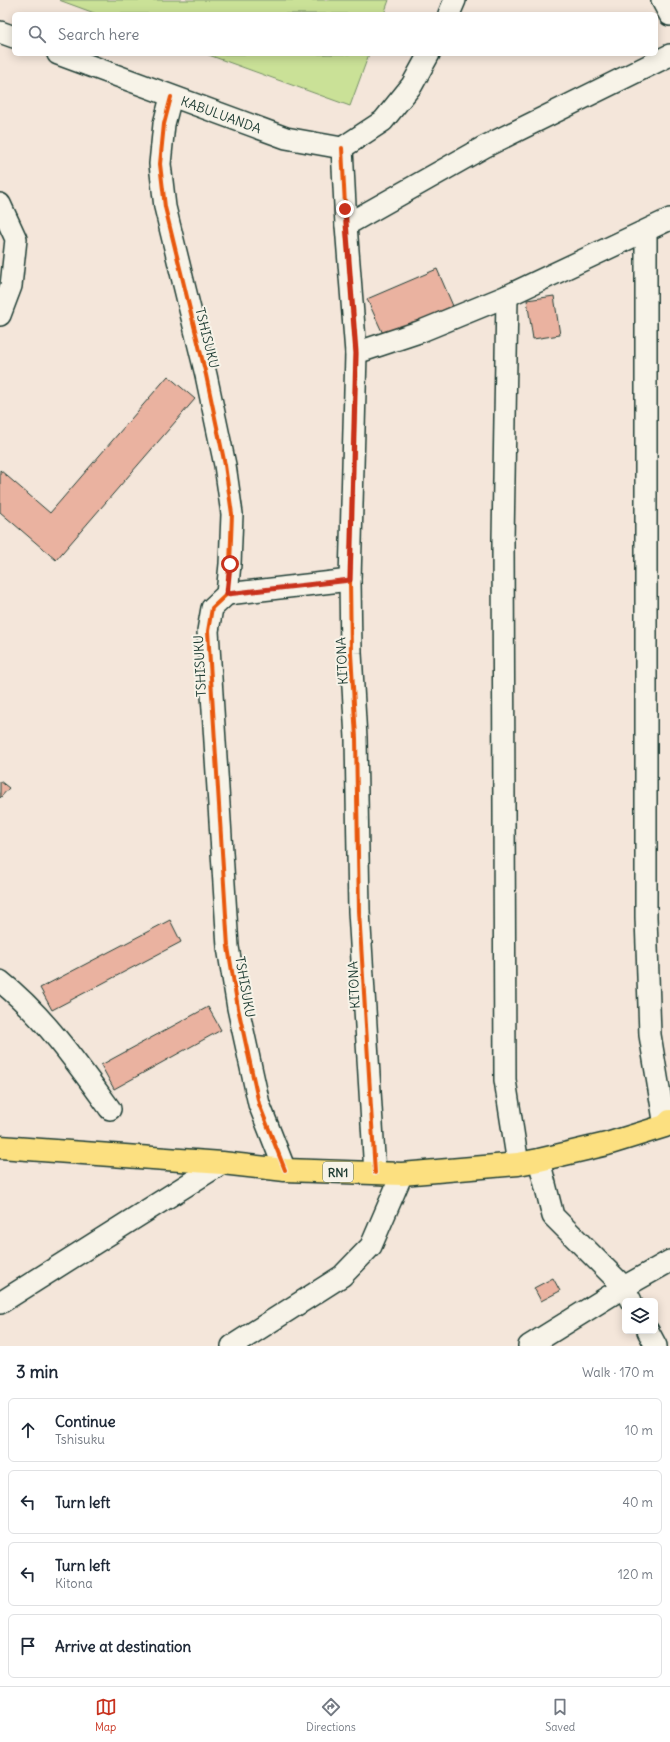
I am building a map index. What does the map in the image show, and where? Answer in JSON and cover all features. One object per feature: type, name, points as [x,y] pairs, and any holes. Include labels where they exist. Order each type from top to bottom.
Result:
[{"type":"highway","name":"RN1","points":[[0,1147],[222,1163],[285,1170],[402,1174],[529,1162],[607,1144],[667,1124]]},
{"type":"street","points":[[450,12],[455,0]]},
{"type":"street","points":[[662,0],[670,15]]},
{"type":"street","points":[[0,32],[12,36]]},
{"type":"street","points":[[346,225],[484,147],[670,55]]},
{"type":"street","name":"KABULUANDA","points":[[63,56],[171,97],[286,138],[342,148]]},
{"type":"street","points":[[342,148],[383,121],[412,85],[429,56]]},
{"type":"street","name":"TSHISUKU","points":[[171,97],[164,124],[160,164],[165,206],[206,375],[225,465],[232,514],[227,594],[212,608],[208,631],[228,947],[238,1008],[259,1104],[285,1170]]},
{"type":"street","name":"KITONA","points":[[342,148],[346,225],[356,353],[350,580],[351,653],[356,738],[359,911],[375,1173]]},
{"type":"street","points":[[0,315],[11,286],[15,260],[16,239],[2,217]]},
{"type":"street","points":[[356,353],[419,332],[507,296],[670,219]]},
{"type":"street","points":[[646,231],[646,917],[650,1036],[667,1124]]},
{"type":"street","points":[[507,296],[503,540],[505,1080],[529,1162],[553,1216],[627,1294]]},
{"type":"street","points":[[227,594],[350,580]]},
{"type":"street","points":[[0,980],[16,993],[42,1020],[71,1055],[110,1108]]},
{"type":"street","points":[[0,1303],[222,1163]]},
{"type":"street","points":[[232,1346],[342,1276],[371,1246],[402,1174]]},
{"type":"street","points":[[529,1346],[627,1294],[670,1261]]},
{"type":"street","points":[[650,1334],[656,1346]]},
{"type":"green space","points":[[59,0],[389,0],[385,12],[92,12]]},
{"type":"green space","points":[[212,56],[368,56],[350,106]]},
{"type":"building","points":[[437,269],[453,306],[384,336],[367,299]]},
{"type":"building","points":[[554,296],[560,335],[533,339],[527,300]]},
{"type":"building","points":[[168,376],[195,399],[56,560],[0,512],[0,470],[50,513]]},
{"type":"building","points":[[0,781],[9,788],[0,798]]},
{"type":"building","points":[[170,920],[181,942],[52,1010],[40,988]]},
{"type":"building","points":[[208,1007],[221,1030],[114,1089],[101,1065]]},
{"type":"building","points":[[553,1278],[560,1291],[541,1301],[534,1288]]},
{"type":"cycle path","points":[[171,97],[164,124],[160,164],[165,207],[206,375],[225,465],[232,514],[227,594],[212,608],[208,631],[228,947],[238,1008],[259,1104],[285,1170]]},
{"type":"cycle path","points":[[342,148],[346,225],[356,353],[350,580],[351,653],[356,738],[359,911],[375,1173]]},
{"type":"route","points":[[230,564],[227,594],[350,580],[356,353],[345,209]]}]
